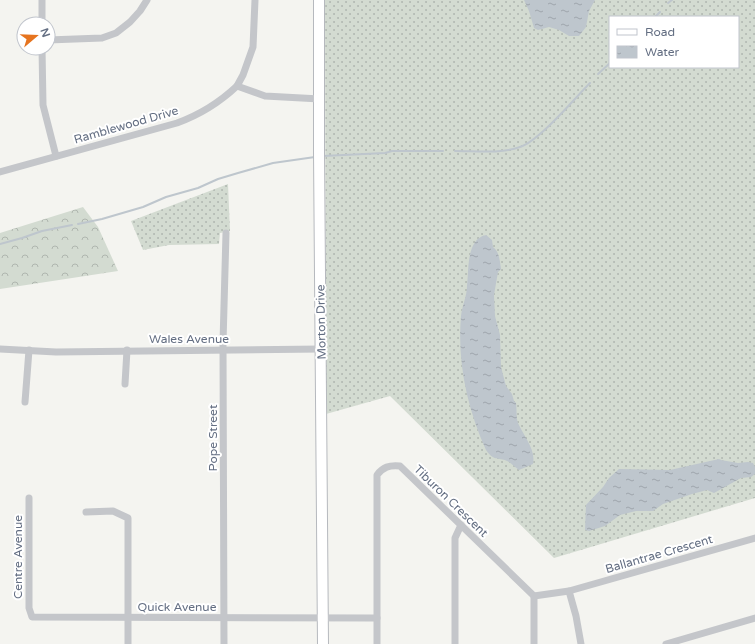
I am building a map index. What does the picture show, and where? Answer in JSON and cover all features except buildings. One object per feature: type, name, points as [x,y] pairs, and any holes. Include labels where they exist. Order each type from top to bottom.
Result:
[{"type":"street","points":[[42,0],[42,16]]},
{"type":"street","points":[[56,40],[102,38],[116,33],[130,22],[147,0]]},
{"type":"street","points":[[255,0],[253,47],[243,75],[237,86],[265,96],[320,99]]},
{"type":"street","name":"Morton Drive","points":[[319,0],[323,644]]},
{"type":"street","points":[[42,56],[43,105],[56,156]]},
{"type":"street","name":"Ramblewood Drive","points":[[0,172],[177,123],[192,117],[225,97],[237,86]]},
{"type":"street","name":"Pope Street","points":[[224,644],[224,350],[226,233]]},
{"type":"street","name":"Wales Avenue","points":[[0,349],[56,352],[321,349]]},
{"type":"street","points":[[25,402],[29,350]]},
{"type":"street","points":[[125,384],[127,350]]},
{"type":"street","name":"Tiburon Crescent","points":[[377,644],[377,475],[382,469],[391,465],[400,466],[534,596]]},
{"type":"street","name":"Centre Avenue","points":[[30,498],[29,608],[32,617]]},
{"type":"street","points":[[86,512],[113,511],[128,518],[128,644]]},
{"type":"street","points":[[455,644],[455,538],[461,525]]},
{"type":"street","name":"Ballantrae Crescent","points":[[569,592],[755,538]]},
{"type":"street","points":[[534,644],[534,596],[569,592],[576,616],[581,644]]},
{"type":"street","name":"Quick Avenue","points":[[32,617],[377,618]]},
{"type":"street","points":[[666,644],[755,618]]},
{"type":"green space","points":[[325,0],[755,0],[755,498],[554,558],[390,396],[326,414]]},
{"type":"green space","points":[[228,184],[230,231],[220,233],[219,244],[169,245],[143,250],[131,221]]},
{"type":"green space","points":[[83,207],[98,227],[118,271],[0,289],[0,233]]},
{"type":"water","points":[[524,0],[595,0],[589,11],[586,27],[579,36],[569,36],[559,30],[549,27],[538,30],[534,28]]},
{"type":"water","points":[[486,235],[492,240],[493,247],[497,251],[501,269],[498,272],[494,295],[495,316],[500,335],[501,367],[506,386],[516,403],[518,423],[533,453],[533,464],[519,470],[506,460],[492,457],[486,450],[479,434],[469,401],[462,367],[460,333],[461,316],[467,290],[470,256],[475,242]]},
{"type":"water","points":[[719,459],[738,463],[753,463],[755,467],[755,474],[751,477],[741,478],[714,493],[707,490],[692,494],[663,504],[653,511],[636,511],[620,515],[605,526],[589,531],[585,530],[586,505],[603,487],[609,478],[619,469],[670,470]]},
{"type":"waterway","points":[[668,3],[672,0]]},
{"type":"waterway","points":[[656,16],[660,12]]},
{"type":"waterway","points":[[598,74],[609,64]]},
{"type":"waterway","points":[[455,151],[504,151],[520,147],[528,143],[537,137],[566,109],[590,83]]},
{"type":"waterway","points":[[323,156],[385,153],[392,151],[443,151]]},
{"type":"waterway","points":[[78,224],[102,219],[143,207],[166,197],[198,188],[218,179],[273,163],[315,157]]},
{"type":"waterway","points":[[0,244],[42,231],[72,225]]}]
